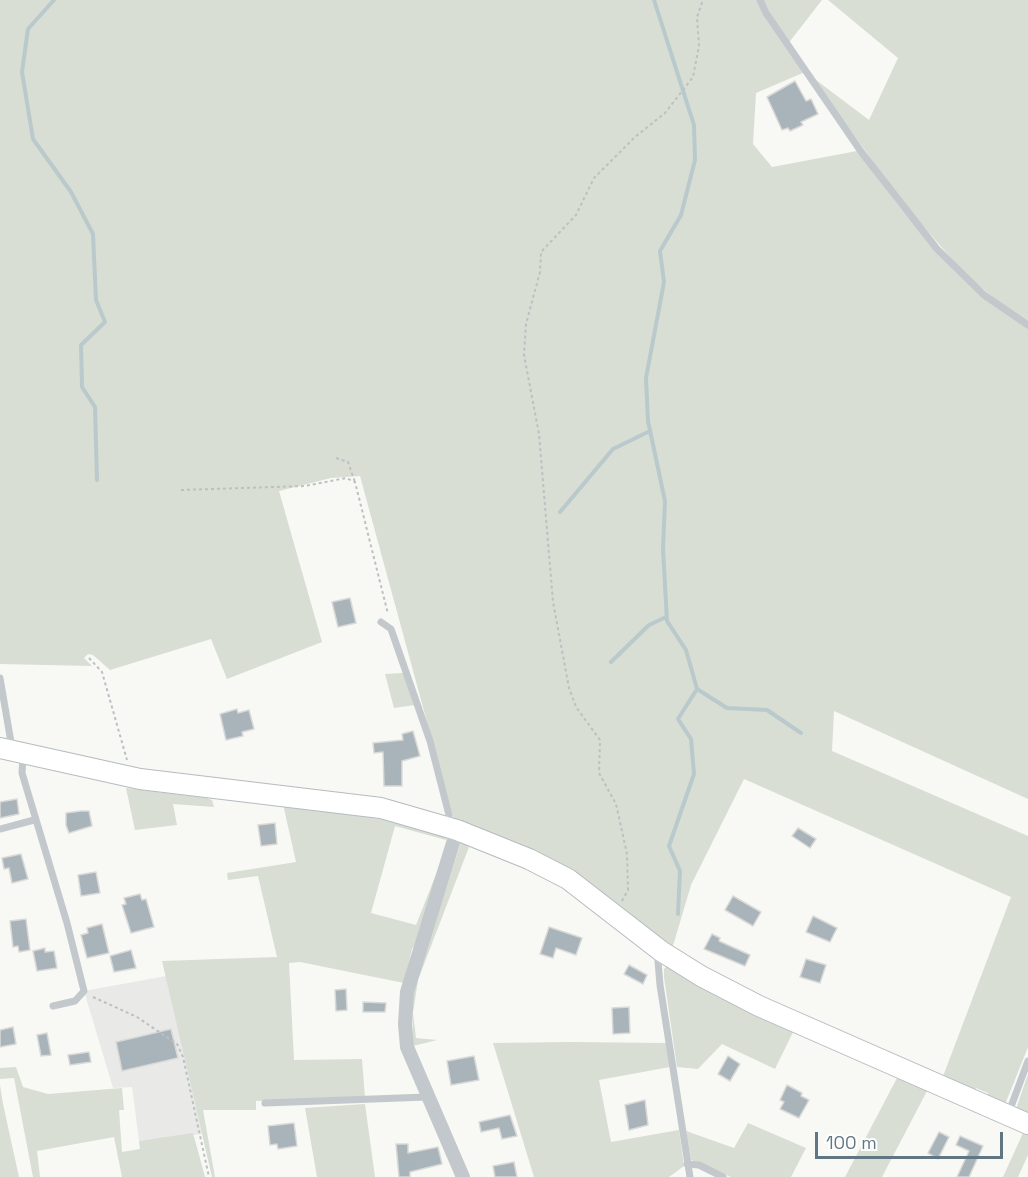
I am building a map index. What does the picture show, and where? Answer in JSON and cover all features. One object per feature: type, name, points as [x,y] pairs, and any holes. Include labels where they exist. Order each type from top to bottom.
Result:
[{"type":"street","points":[[12,751],[130,777],[381,808],[452,828],[529,859],[568,879],[661,951],[701,976],[759,1006],[1028,1124]]},
{"type":"street","points":[[452,828],[407,992],[405,1024],[407,1047],[463,1177]]},
{"type":"lane","points":[[760,0],[862,153],[937,249],[984,295],[1028,325]]},
{"type":"lane","points":[[381,622],[391,629],[437,766],[452,828]]},
{"type":"lane","points":[[0,678],[12,735],[12,751],[22,773],[34,820],[67,923],[84,991],[75,1001],[53,1006]]},
{"type":"lane","points":[[0,828],[34,820]]},
{"type":"lane","points":[[661,951],[658,961],[660,985],[690,1177]]},
{"type":"lane","points":[[1008,1115],[1028,1061]]},
{"type":"lane","points":[[265,1103],[427,1097]]},
{"type":"lane","points":[[687,1164],[699,1165],[723,1177]]},
{"type":"path","points":[[615,914],[628,890],[627,854],[615,804],[599,773],[600,740],[576,707],[569,688],[553,602],[539,434],[524,355],[526,324],[540,272],[541,252],[576,215],[594,178],[635,137],[665,113],[693,77],[699,46],[697,17],[703,0]]},
{"type":"path","points":[[336,458],[348,462],[355,482],[391,629]]},
{"type":"path","points":[[180,490],[305,486],[346,478],[355,482]]},
{"type":"path","points":[[89,658],[102,672],[130,777]]},
{"type":"path","points":[[81,993],[129,1013],[177,1044],[183,1057],[209,1177]]},
{"type":"shaded area","points":[[0,0],[822,0],[787,45],[805,72],[756,93],[753,144],[772,167],[857,151],[902,210],[954,270],[989,302],[1028,328],[1028,799],[834,711],[832,751],[1028,836],[1028,1047],[1004,1107],[987,1099],[988,1093],[976,1088],[974,1094],[942,1079],[1011,897],[744,779],[691,885],[672,949],[454,821],[360,476],[331,478],[279,491],[322,642],[227,679],[211,639],[110,670],[93,655],[88,654],[84,658],[92,666],[0,664]]},
{"type":"shaded area","points":[[828,0],[1028,0],[1028,321],[997,301],[963,272],[900,199],[812,77],[869,120],[898,58]]},
{"type":"shaded area","points":[[403,673],[415,705],[394,708],[385,674]]},
{"type":"shaded area","points":[[126,788],[207,798],[212,800],[214,807],[173,804],[177,825],[135,830]]},
{"type":"shaded area","points":[[283,804],[307,805],[400,823],[447,835],[446,840],[395,826],[371,913],[416,925],[444,854],[421,936],[412,949],[404,983],[300,962],[289,963],[294,1060],[362,1059],[365,1098],[256,1101],[256,1110],[203,1110],[215,1177],[212,1177],[162,961],[277,957],[258,876],[228,880],[227,873],[296,862]]},
{"type":"shaded area","points":[[462,839],[469,847],[418,980],[413,1013],[416,1038],[437,1040],[413,1046],[412,994]]},
{"type":"shaded area","points":[[668,965],[1008,1120],[1005,1125],[927,1091],[882,1177],[845,1177],[897,1078],[793,1032],[775,1069],[722,1044],[698,1069],[677,1067],[664,977],[664,969]]},
{"type":"shaded area","points":[[166,976],[202,1134],[139,1141],[132,1087],[113,1088],[84,991]]},
{"type":"shaded area","points":[[493,1043],[666,1043],[670,1067],[599,1080],[611,1142],[679,1130],[684,1166],[669,1177],[534,1177]]},
{"type":"shaded area","points":[[16,1067],[23,1087],[48,1094],[122,1088],[124,1110],[119,1110],[122,1152],[140,1149],[139,1141],[193,1133],[205,1177],[122,1177],[114,1137],[37,1151],[40,1177],[33,1177],[14,1078],[0,1079],[0,1068]]},
{"type":"shaded area","points":[[1028,1074],[1028,1117],[1015,1112]]},
{"type":"shaded area","points":[[0,1085],[3,1104],[19,1177],[0,1177]]},
{"type":"shaded area","points":[[365,1104],[375,1177],[317,1177],[305,1108]]},
{"type":"shaded area","points":[[748,1123],[806,1148],[791,1177],[731,1177],[691,1160],[686,1131],[734,1148]]},
{"type":"shaded area","points":[[1023,1133],[1028,1135],[1028,1155],[1018,1177],[1003,1177]]},
{"type":"building","points":[[795,81],[806,101],[811,99],[818,114],[801,122],[803,125],[790,131],[788,128],[782,130],[767,97]]},
{"type":"building","points":[[350,598],[356,623],[338,627],[332,602]]},
{"type":"building","points":[[237,709],[238,713],[249,710],[254,729],[242,732],[243,736],[226,740],[220,714]]},
{"type":"building","points":[[413,731],[420,756],[402,761],[402,786],[384,786],[383,752],[374,753],[373,743],[403,740],[402,734]]},
{"type":"building","points":[[17,799],[19,814],[0,818],[0,802]]},
{"type":"building","points":[[89,811],[92,826],[69,833],[66,813]]},
{"type":"building","points":[[275,823],[277,844],[261,846],[258,825]]},
{"type":"building","points":[[798,828],[816,839],[810,848],[792,836]]},
{"type":"building","points":[[21,854],[28,879],[12,883],[9,868],[4,869],[2,858]]},
{"type":"building","points":[[96,872],[100,893],[81,896],[78,875]]},
{"type":"building","points":[[140,894],[142,900],[146,899],[154,927],[131,933],[122,905],[126,904],[124,898]]},
{"type":"building","points":[[733,896],[761,912],[753,926],[725,910]]},
{"type":"building","points":[[813,916],[837,928],[830,942],[806,932]]},
{"type":"building","points":[[26,919],[30,950],[19,952],[18,946],[13,947],[10,921]]},
{"type":"building","points":[[102,924],[109,953],[87,958],[81,935],[88,933],[87,928]]},
{"type":"building","points":[[549,927],[582,938],[576,955],[556,948],[553,958],[540,954]]},
{"type":"building","points":[[712,934],[720,938],[719,941],[750,955],[745,966],[704,949]]},
{"type":"building","points":[[45,948],[45,952],[54,951],[57,968],[37,971],[33,951]]},
{"type":"building","points":[[131,950],[136,968],[114,972],[110,956]]},
{"type":"building","points":[[806,959],[826,965],[820,983],[800,977]]},
{"type":"building","points":[[629,965],[647,975],[643,984],[624,974]]},
{"type":"building","points":[[346,989],[347,1010],[336,1011],[335,990]]},
{"type":"building","points":[[363,1002],[386,1003],[385,1012],[363,1012]]},
{"type":"building","points":[[629,1007],[630,1033],[613,1034],[612,1008]]},
{"type":"building","points":[[13,1027],[16,1044],[0,1047],[0,1030]]},
{"type":"building","points":[[171,1029],[178,1058],[122,1071],[116,1042]]},
{"type":"building","points":[[47,1033],[51,1055],[41,1056],[37,1035]]},
{"type":"building","points":[[89,1052],[91,1062],[70,1065],[68,1055]]},
{"type":"building","points":[[474,1056],[479,1080],[451,1085],[447,1061]]},
{"type":"building","points":[[728,1056],[740,1064],[730,1081],[718,1074]]},
{"type":"building","points":[[787,1085],[802,1093],[801,1096],[809,1100],[799,1118],[780,1109],[784,1102],[780,1100]]},
{"type":"building","points":[[645,1100],[648,1125],[629,1130],[625,1105]]},
{"type":"building","points":[[510,1115],[517,1136],[502,1139],[499,1128],[481,1132],[479,1122]]},
{"type":"building","points":[[294,1123],[297,1146],[278,1149],[277,1144],[270,1145],[268,1126]]},
{"type":"building","points":[[939,1132],[949,1137],[938,1159],[928,1153]]},
{"type":"building","points":[[960,1136],[983,1146],[969,1177],[957,1177],[969,1151],[956,1145]]},
{"type":"building","points":[[396,1144],[408,1144],[408,1153],[438,1147],[442,1164],[410,1172],[410,1177],[399,1177]]},
{"type":"building","points":[[514,1162],[517,1177],[495,1177],[493,1166]]},
{"type":"waterway","points":[[54,0],[28,29],[22,72],[33,139],[71,192],[93,234],[96,300],[105,322],[81,345],[82,387],[95,407],[97,480]]},
{"type":"waterway","points":[[654,0],[694,125],[695,160],[681,215],[660,251],[664,282],[646,378],[648,421],[665,501],[663,549],[667,621],[686,650],[697,689],[678,719],[691,739],[694,774],[669,846],[680,871],[678,914]]},
{"type":"waterway","points":[[560,512],[613,449],[650,431]]},
{"type":"waterway","points":[[611,662],[649,625],[666,617]]},
{"type":"waterway","points":[[697,689],[727,708],[767,710],[801,733]]}]
